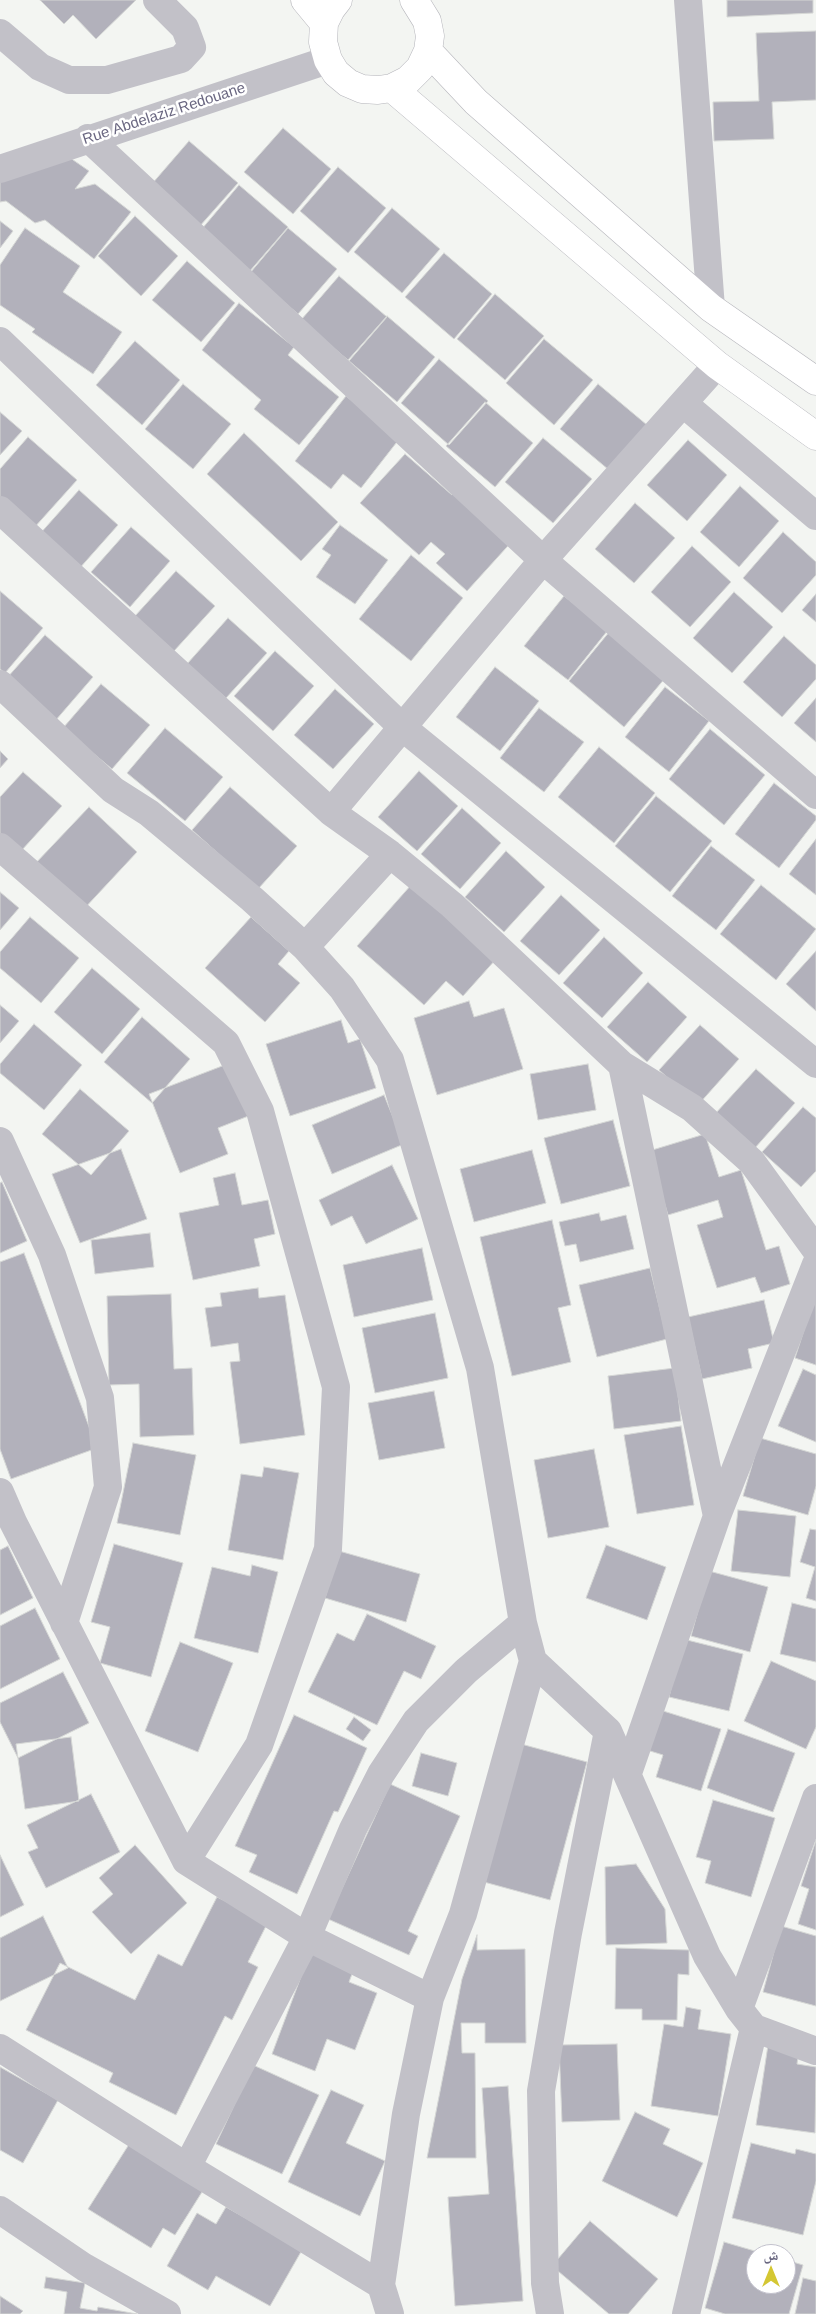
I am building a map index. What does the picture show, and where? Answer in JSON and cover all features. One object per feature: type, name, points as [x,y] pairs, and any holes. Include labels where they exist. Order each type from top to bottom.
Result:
[{"type":"main road","points":[[305,0],[324,24]]},
{"type":"main road","points":[[338,0],[331,9],[324,24],[323,42],[328,60],[336,73],[355,86],[378,90],[392,88],[408,80],[420,68],[428,51],[430,36],[428,21],[414,0]]},
{"type":"main road","points":[[428,51],[476,102],[711,308],[816,381]]},
{"type":"main road","points":[[392,88],[717,365],[816,436]]},
{"type":"street","points":[[0,33],[40,67],[69,80],[107,80],[181,59],[192,47],[185,28],[157,0]]},
{"type":"street","points":[[688,0],[711,308]]},
{"type":"street","name":"Rue Abdelaziz Redouane","points":[[0,169],[54,152],[88,138],[328,60]]},
{"type":"street","points":[[88,138],[543,560],[816,795]]},
{"type":"street","points":[[0,341],[402,727],[816,1064]]},
{"type":"street","points":[[331,812],[543,560],[717,365]]},
{"type":"street","points":[[684,404],[816,516]]},
{"type":"street","points":[[0,510],[331,812],[390,854],[452,905],[622,1065],[692,1108],[752,1162],[816,1250]]},
{"type":"street","points":[[0,684],[114,790],[150,814],[252,899],[305,947],[342,988],[390,1060],[480,1368],[523,1623],[533,1661],[463,1914],[430,1998],[406,2114],[381,2285],[390,2314]]},
{"type":"street","points":[[0,847],[226,1042],[260,1111],[336,1387],[328,1549],[259,1745],[186,1861]]},
{"type":"street","points":[[305,947],[390,854]]},
{"type":"street","points":[[622,1065],[717,1516]]},
{"type":"street","points":[[0,1141],[52,1255],[100,1398],[108,1487],[64,1623]]},
{"type":"street","points":[[628,1773],[717,1516],[816,1264]]},
{"type":"street","points":[[0,1492],[13,1522],[186,1861],[307,1937],[430,1998]]},
{"type":"street","points":[[187,2167],[307,1937],[353,1829],[381,1774],[416,1721],[466,1671],[523,1623]]},
{"type":"street","points":[[533,1661],[608,1731],[707,1956],[747,2018],[816,2051]]},
{"type":"street","points":[[550,2314],[545,2283],[541,2091],[568,1933],[608,1731]]},
{"type":"street","points":[[686,2314],[747,2018],[816,1798]]},
{"type":"street","points":[[0,2048],[187,2167],[381,2285]]},
{"type":"street","points":[[0,2210],[84,2267],[167,2314]]},
{"type":"building","points":[[40,0],[136,0],[96,39],[73,15],[64,24]]},
{"type":"building","points":[[727,0],[813,0],[813,13],[727,17]]},
{"type":"building","points":[[816,31],[816,100],[772,102],[774,139],[714,141],[713,102],[759,101],[756,33]]},
{"type":"building","points":[[283,128],[331,169],[293,214],[244,172]]},
{"type":"building","points":[[189,141],[238,183],[199,227],[151,185]]},
{"type":"building","points":[[66,155],[89,171],[75,189],[95,184],[131,212],[94,259],[45,220],[35,223],[6,201],[0,202],[0,176]]},
{"type":"building","points":[[338,167],[386,208],[348,253],[300,211]]},
{"type":"building","points":[[239,185],[288,227],[249,272],[201,230]]},
{"type":"building","points":[[392,208],[440,249],[402,293],[354,252]]},
{"type":"building","points":[[135,216],[178,256],[141,296],[98,256]]},
{"type":"building","points":[[0,221],[13,231],[0,248]]},
{"type":"building","points":[[25,228],[80,266],[63,292],[122,332],[93,374],[32,332],[35,329],[0,305],[0,265]]},
{"type":"building","points":[[288,228],[337,269],[298,314],[250,273]]},
{"type":"building","points":[[444,253],[492,294],[454,339],[405,297]]},
{"type":"building","points":[[187,261],[235,303],[201,342],[152,300]]},
{"type":"building","points":[[339,276],[387,317],[349,361],[301,320]]},
{"type":"building","points":[[495,294],[544,336],[505,380],[457,339]]},
{"type":"building","points":[[239,303],[294,347],[288,355],[339,397],[299,445],[254,409],[261,400],[202,350]]},
{"type":"building","points":[[387,316],[435,357],[397,402],[348,360]]},
{"type":"building","points":[[544,339],[593,380],[554,425],[506,383]]},
{"type":"building","points":[[135,341],[180,380],[142,425],[96,385]]},
{"type":"building","points":[[439,359],[488,401],[449,445],[401,403]]},
{"type":"building","points":[[183,384],[231,424],[193,469],[145,429]]},
{"type":"building","points":[[598,384],[647,425],[609,470],[560,429]]},
{"type":"building","points":[[346,396],[400,438],[361,488],[343,474],[331,489],[295,461]]},
{"type":"building","points":[[485,402],[533,443],[495,487],[446,446]]},
{"type":"building","points":[[0,412],[22,431],[0,455]]},
{"type":"building","points":[[244,433],[338,522],[301,561],[207,474]]},
{"type":"building","points":[[28,437],[77,480],[33,529],[0,499],[0,469]]},
{"type":"building","points":[[543,438],[592,479],[553,523],[505,482]]},
{"type":"building","points":[[688,440],[727,475],[687,521],[647,485]]},
{"type":"building","points":[[405,454],[452,495],[460,487],[516,537],[467,591],[436,563],[445,554],[431,542],[419,555],[360,503]]},
{"type":"building","points":[[740,486],[779,521],[739,567],[700,532]]},
{"type":"building","points":[[79,490],[118,525],[78,570],[38,536]]},
{"type":"building","points":[[635,503],[675,538],[634,583],[595,549]]},
{"type":"building","points":[[340,525],[388,560],[355,604],[316,577],[331,555],[322,549]]},
{"type":"building","points":[[131,527],[170,561],[130,607],[91,572]]},
{"type":"building","points":[[783,532],[816,562],[816,575],[782,613],[743,578]]},
{"type":"building","points":[[692,546],[731,582],[690,627],[651,592]]},
{"type":"building","points":[[411,555],[463,598],[411,661],[359,619]]},
{"type":"building","points":[[176,571],[215,606],[174,651],[135,616]]},
{"type":"building","points":[[0,591],[43,628],[5,673],[0,669]]},
{"type":"building","points":[[734,592],[773,627],[732,673],[693,638]]},
{"type":"building","points":[[816,594],[816,622],[802,610]]},
{"type":"building","points":[[564,596],[608,630],[568,680],[524,646]]},
{"type":"building","points":[[228,618],[267,653],[226,698],[187,664]]},
{"type":"building","points":[[610,631],[666,677],[624,727],[569,681]]},
{"type":"building","points":[[45,635],[93,677],[55,721],[6,679]]},
{"type":"building","points":[[784,636],[816,665],[816,679],[782,717],[743,682]]},
{"type":"building","points":[[275,651],[314,686],[273,731],[234,696]]},
{"type":"building","points":[[495,667],[539,701],[500,751],[456,717]]},
{"type":"building","points":[[101,684],[150,725],[112,769],[63,728]]},
{"type":"building","points":[[665,687],[709,721],[669,772],[625,737]]},
{"type":"building","points":[[335,689],[374,724],[333,769],[294,735]]},
{"type":"building","points":[[816,698],[816,742],[794,723]]},
{"type":"building","points":[[539,708],[584,742],[544,792],[500,758]]},
{"type":"building","points":[[165,728],[223,777],[185,821],[127,773]]},
{"type":"building","points":[[710,729],[765,775],[724,825],[669,779]]},
{"type":"building","points":[[599,747],[655,793],[614,843],[558,797]]},
{"type":"building","points":[[0,751],[8,759],[0,768]]},
{"type":"building","points":[[419,771],[458,806],[417,851],[378,817]]},
{"type":"building","points":[[23,772],[62,806],[21,851],[0,833],[0,797]]},
{"type":"building","points":[[774,783],[816,816],[816,820],[779,868],[735,834]]},
{"type":"building","points":[[230,787],[297,846],[258,889],[192,830]]},
{"type":"building","points":[[656,796],[712,841],[670,892],[615,846]]},
{"type":"building","points":[[89,807],[137,852],[82,911],[33,866]]},
{"type":"building","points":[[462,808],[501,843],[460,889],[421,854]]},
{"type":"building","points":[[816,839],[816,895],[789,874]]},
{"type":"building","points":[[711,846],[755,880],[716,930],[672,896]]},
{"type":"building","points":[[506,851],[545,887],[504,932],[465,897]]},
{"type":"building","points":[[412,884],[497,958],[463,996],[446,981],[424,1005],[357,946]]},
{"type":"building","points":[[761,885],[816,929],[776,980],[720,934]]},
{"type":"building","points":[[0,892],[19,908],[0,930]]},
{"type":"building","points":[[561,895],[600,930],[559,975],[520,941]]},
{"type":"building","points":[[30,917],[79,958],[41,1003],[0,968],[0,952]]},
{"type":"building","points":[[251,917],[289,951],[278,964],[300,983],[265,1022],[205,968]]},
{"type":"building","points":[[604,937],[643,973],[602,1018],[563,983]]},
{"type":"building","points":[[816,951],[816,1011],[786,984]]},
{"type":"building","points":[[92,968],[140,1009],[102,1054],[54,1012]]},
{"type":"building","points":[[648,982],[687,1017],[647,1062],[607,1027]]},
{"type":"building","points":[[469,1001],[474,1017],[504,1008],[523,1069],[437,1095],[414,1018]]},
{"type":"building","points":[[0,1005],[19,1021],[0,1043]]},
{"type":"building","points":[[142,1017],[190,1059],[152,1103],[104,1062]]},
{"type":"building","points":[[341,1020],[348,1043],[360,1039],[376,1088],[290,1116],[266,1044]]},
{"type":"building","points":[[34,1024],[82,1065],[44,1110],[0,1073],[0,1064]]},
{"type":"building","points":[[700,1025],[739,1059],[698,1105],[659,1070]]},
{"type":"building","points":[[230,1063],[251,1115],[218,1128],[228,1154],[180,1173],[149,1094]]},
{"type":"building","points":[[588,1064],[596,1110],[538,1120],[530,1074]]},
{"type":"building","points":[[756,1069],[795,1103],[754,1149],[715,1114]]},
{"type":"building","points":[[80,1089],[129,1131],[91,1175],[42,1134]]},
{"type":"building","points":[[384,1095],[404,1144],[332,1174],[312,1125]]},
{"type":"building","points":[[803,1107],[816,1118],[816,1171],[801,1187],[762,1152]]},
{"type":"building","points":[[613,1120],[630,1186],[561,1204],[544,1138]]},
{"type":"building","points":[[705,1134],[719,1177],[741,1170],[766,1250],[779,1246],[790,1284],[761,1293],[755,1277],[717,1288],[697,1225],[723,1217],[718,1200],[668,1215],[649,1151]]},
{"type":"building","points":[[121,1149],[147,1219],[80,1243],[52,1174]]},
{"type":"building","points":[[532,1150],[546,1203],[474,1222],[460,1169]]},
{"type":"building","points":[[392,1165],[418,1219],[366,1244],[352,1216],[331,1226],[319,1200]]},
{"type":"building","points":[[235,1173],[242,1205],[268,1200],[275,1234],[254,1239],[260,1266],[193,1280],[179,1213],[219,1205],[213,1178]]},
{"type":"building","points":[[2,1182],[27,1241],[0,1253],[0,1183]]},
{"type":"building","points":[[599,1213],[601,1221],[626,1215],[634,1249],[580,1262],[576,1244],[565,1246],[559,1222]]},
{"type":"building","points":[[552,1220],[571,1305],[558,1308],[571,1362],[512,1376],[480,1237]]},
{"type":"building","points":[[150,1233],[154,1267],[95,1274],[91,1240]]},
{"type":"building","points":[[422,1248],[433,1300],[354,1317],[343,1265]]},
{"type":"building","points":[[24,1253],[97,1448],[11,1479],[0,1449],[0,1262]]},
{"type":"building","points":[[650,1268],[667,1339],[597,1357],[579,1285]]},
{"type":"building","points":[[258,1288],[259,1298],[285,1295],[305,1435],[240,1444],[230,1362],[240,1361],[238,1343],[211,1347],[205,1308],[222,1306],[220,1293]]},
{"type":"building","points":[[816,1293],[816,1365],[795,1358]]},
{"type":"building","points":[[171,1294],[174,1369],[192,1368],[194,1435],[140,1437],[139,1384],[109,1385],[107,1296]]},
{"type":"building","points":[[764,1300],[774,1343],[748,1349],[752,1368],[702,1379],[688,1317]]},
{"type":"building","points":[[435,1313],[448,1378],[375,1393],[362,1328]]},
{"type":"building","points":[[675,1368],[681,1421],[614,1429],[608,1376]]},
{"type":"building","points":[[803,1369],[816,1375],[816,1442],[778,1426]]},
{"type":"building","points":[[434,1391],[445,1448],[379,1460],[368,1403]]},
{"type":"building","points":[[681,1426],[694,1505],[637,1514],[624,1435]]},
{"type":"building","points":[[760,1438],[816,1454],[816,1486],[808,1515],[743,1496]]},
{"type":"building","points":[[133,1443],[196,1455],[180,1535],[117,1523]]},
{"type":"building","points":[[594,1449],[609,1527],[548,1538],[534,1460]]},
{"type":"building","points":[[264,1467],[299,1473],[283,1560],[228,1550],[241,1474],[262,1477]]},
{"type":"building","points":[[738,1510],[796,1516],[790,1577],[731,1571]]},
{"type":"building","points":[[810,1529],[816,1530],[816,1601],[806,1598],[815,1567],[800,1562]]},
{"type":"building","points":[[114,1544],[183,1563],[151,1677],[100,1663],[110,1627],[91,1622]]},
{"type":"building","points":[[606,1545],[666,1567],[647,1620],[586,1598]]},
{"type":"building","points":[[8,1546],[33,1598],[0,1615],[0,1550]]},
{"type":"building","points":[[339,1551],[420,1574],[406,1622],[325,1598]]},
{"type":"building","points":[[252,1565],[278,1572],[258,1653],[194,1638],[212,1567],[250,1576]]},
{"type":"building","points":[[709,1571],[768,1587],[750,1652],[691,1636]]},
{"type":"building","points":[[792,1603],[816,1609],[816,1662],[780,1654]]},
{"type":"building","points":[[35,1608],[60,1659],[0,1689],[0,1626]]},
{"type":"building","points":[[367,1614],[436,1646],[421,1679],[404,1671],[377,1725],[308,1692],[337,1633],[354,1641]]},
{"type":"building","points":[[683,1639],[743,1654],[729,1711],[669,1697]]},
{"type":"building","points":[[180,1642],[233,1663],[198,1752],[145,1731]]},
{"type":"building","points":[[771,1661],[816,1681],[816,1727],[806,1749],[744,1721]]},
{"type":"building","points":[[63,1672],[89,1723],[18,1758],[0,1722],[0,1703]]},
{"type":"building","points":[[660,1710],[721,1729],[701,1791],[656,1777],[663,1755],[647,1750]]},
{"type":"building","points":[[294,1715],[367,1748],[338,1812],[334,1811],[297,1894],[249,1872],[257,1855],[235,1846]]},
{"type":"building","points":[[354,1717],[371,1730],[363,1741],[346,1729]]},
{"type":"building","points":[[728,1729],[795,1753],[773,1812],[707,1788]]},
{"type":"building","points":[[71,1737],[79,1801],[25,1809],[16,1744]]},
{"type":"building","points":[[521,1744],[587,1762],[550,1900],[484,1882]]},
{"type":"building","points":[[421,1753],[457,1763],[448,1796],[412,1786]]},
{"type":"building","points":[[390,1784],[460,1816],[408,1931],[418,1936],[409,1955],[328,1919]]},
{"type":"building","points":[[91,1794],[120,1852],[46,1888],[28,1852],[38,1848],[27,1825]]},
{"type":"building","points":[[713,1800],[775,1818],[751,1897],[705,1883],[711,1861],[696,1857]]},
{"type":"building","points":[[816,1840],[816,1930],[798,1924],[809,1889],[801,1886]]},
{"type":"building","points":[[135,1845],[187,1903],[131,1954],[92,1912],[113,1894],[99,1878]]},
{"type":"building","points":[[0,1855],[24,1905],[0,1917]]},
{"type":"building","points":[[636,1864],[665,1909],[667,1943],[606,1945],[605,1867]]},
{"type":"building","points":[[217,1897],[268,1922],[248,1962],[258,1967],[232,2020],[225,2016],[176,2115],[109,2082],[113,2073],[26,2030],[60,1963],[135,2000],[158,1954],[182,1966]]},
{"type":"building","points":[[43,1916],[68,1968],[0,2001],[0,1938]]},
{"type":"building","points":[[781,1926],[816,1936],[816,2006],[763,1992]]},
{"type":"building","points":[[477,1935],[477,1950],[525,1949],[526,2043],[485,2043],[485,2023],[461,2023],[462,2053],[475,2053],[476,2158],[427,2158],[462,1979]]},
{"type":"building","points":[[616,1948],[689,1950],[689,1975],[678,1974],[677,2020],[642,2020],[642,2009],[615,2009]]},
{"type":"building","points":[[311,1950],[355,1966],[349,1982],[377,1993],[355,2050],[327,2039],[315,2071],[272,2054]]},
{"type":"building","points":[[686,2007],[701,2010],[698,2029],[731,2034],[718,2116],[651,2106],[664,2024],[683,2027]]},
{"type":"building","points":[[617,2044],[620,2120],[562,2122],[559,2045]]},
{"type":"building","points":[[768,2045],[799,2049],[797,2064],[816,2067],[815,2133],[756,2125]]},
{"type":"building","points":[[253,2065],[319,2095],[282,2174],[216,2144]]},
{"type":"building","points":[[0,2067],[58,2100],[23,2163],[0,2150]]},
{"type":"building","points":[[508,2086],[523,2301],[455,2306],[448,2197],[489,2194],[482,2088]]},
{"type":"building","points":[[331,2090],[364,2105],[346,2143],[385,2161],[360,2216],[288,2182]]},
{"type":"building","points":[[635,2112],[670,2129],[663,2144],[703,2163],[677,2217],[602,2181]]},
{"type":"building","points":[[133,2138],[207,2184],[175,2235],[163,2228],[151,2248],[88,2209]]},
{"type":"building","points":[[751,2143],[795,2154],[796,2149],[816,2154],[816,2181],[803,2235],[732,2218]]},
{"type":"building","points":[[226,2207],[302,2250],[270,2306],[216,2276],[208,2290],[167,2266],[197,2213],[216,2224]]},
{"type":"building","points":[[590,2221],[658,2279],[628,2314],[609,2314],[552,2266]]},
{"type":"building","points":[[724,2242],[746,2248],[746,2294],[795,2294],[789,2314],[725,2314],[705,2308]]},
{"type":"building","points":[[796,2263],[803,2265],[796,2290]]},
{"type":"building","points":[[46,2277],[85,2283],[80,2308],[97,2311],[98,2307],[137,2314],[64,2314],[67,2292],[44,2288]]},
{"type":"building","points":[[803,2278],[816,2281],[816,2314],[795,2314]]},
{"type":"building","points":[[0,2296],[23,2311],[20,2314],[0,2314]]}]
